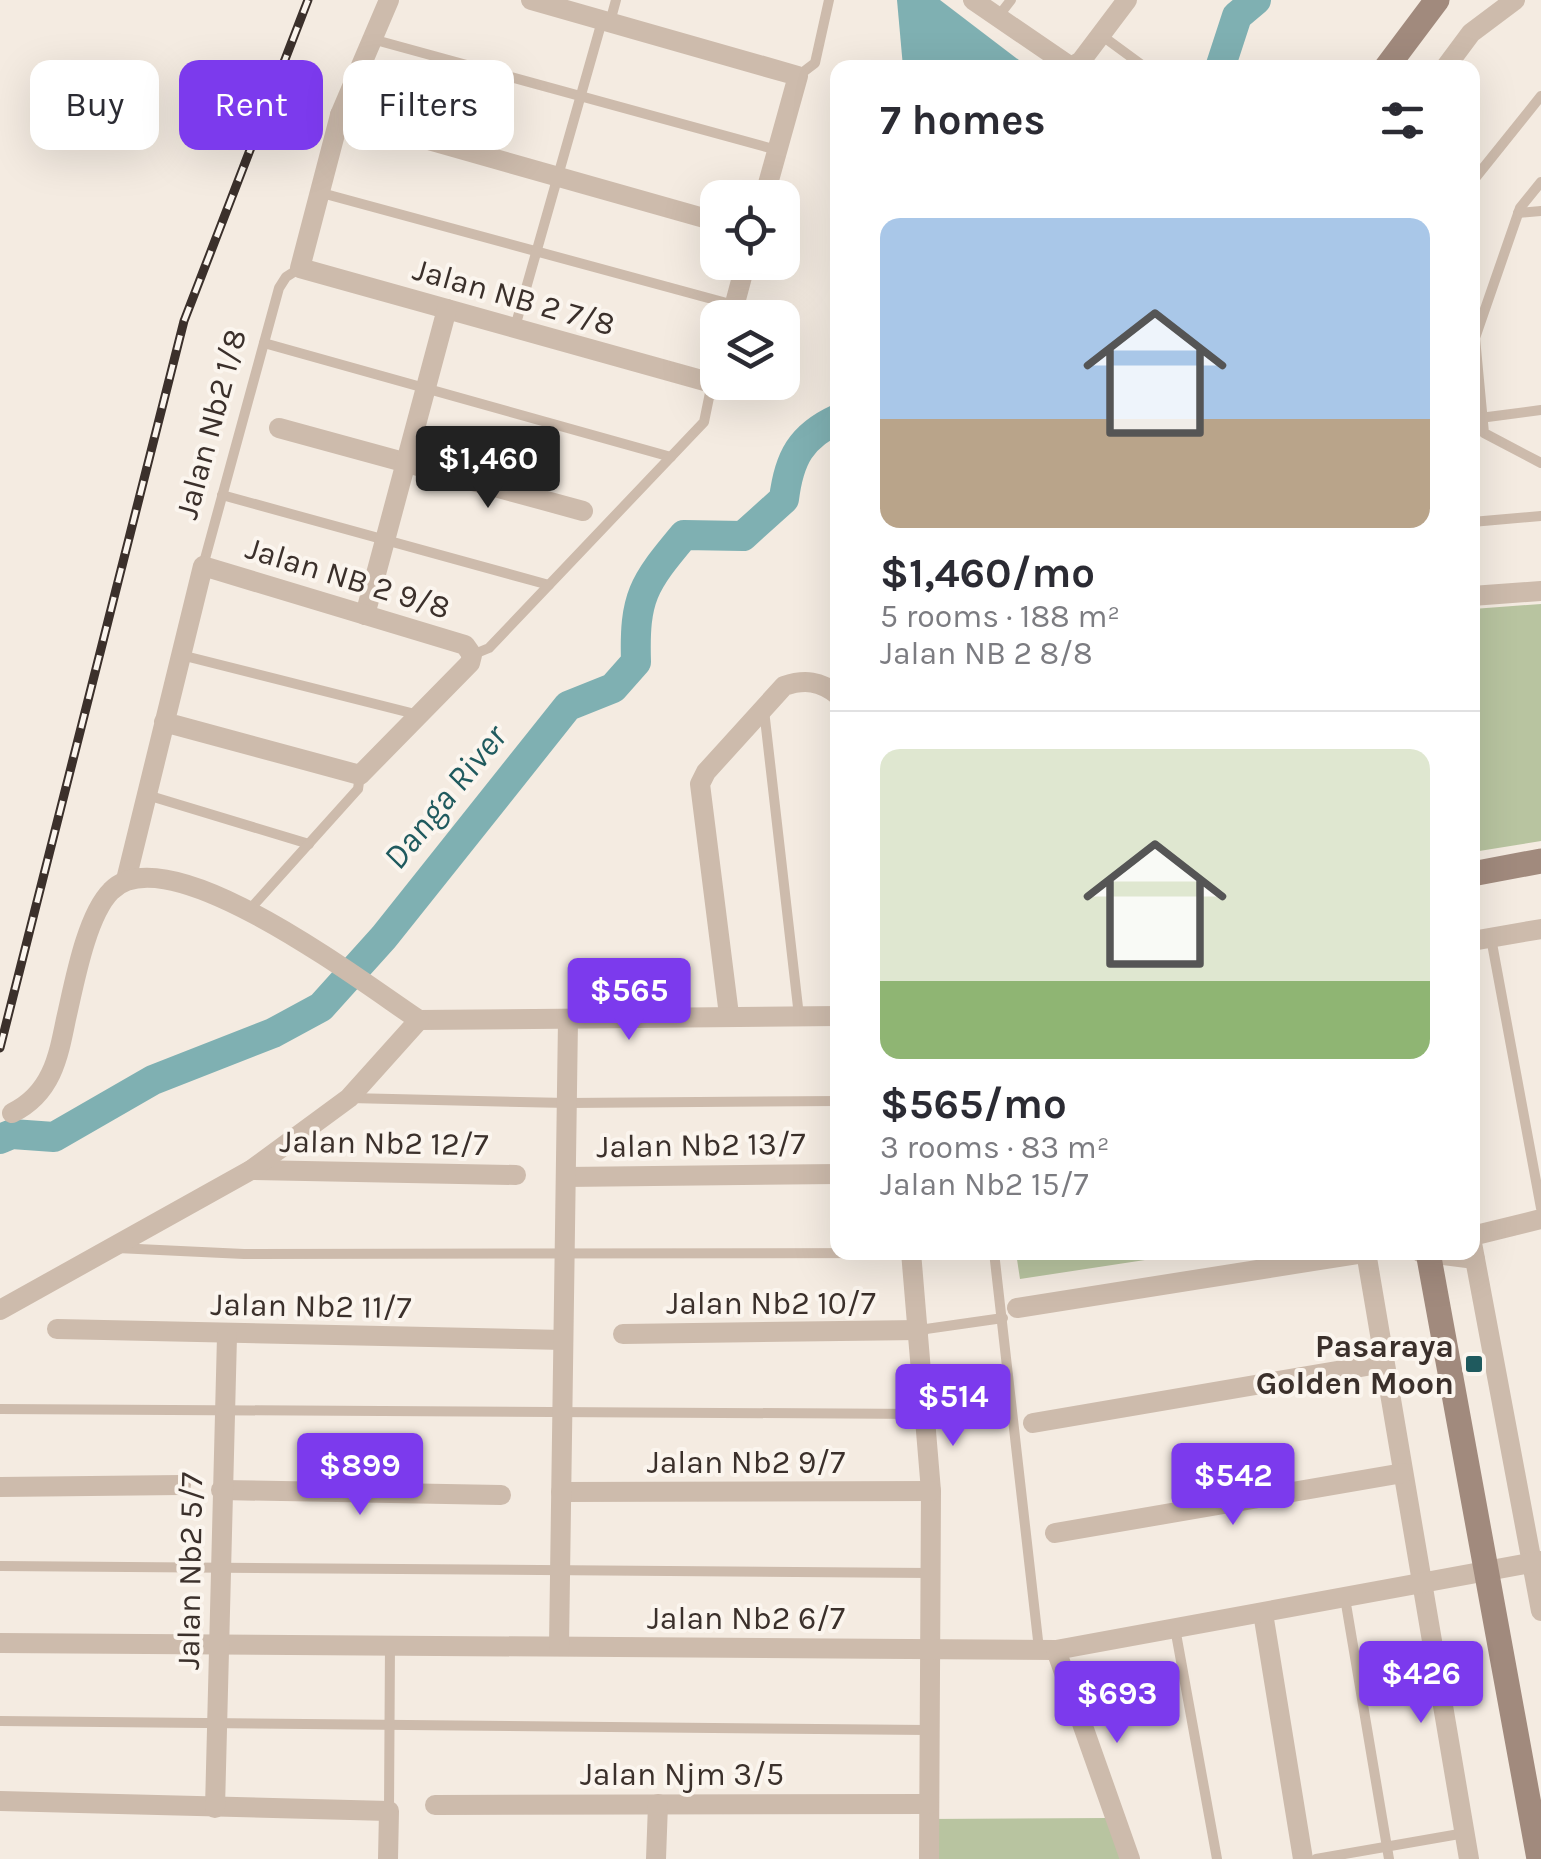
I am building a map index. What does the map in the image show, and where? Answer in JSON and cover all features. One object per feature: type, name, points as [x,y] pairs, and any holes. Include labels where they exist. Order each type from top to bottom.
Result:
[{"type":"street","name":"Jalan Nb2 1/8","points":[[300,268],[340,115],[389,0]]},
{"type":"street","points":[[531,0],[798,76],[769,180]]},
{"type":"street","points":[[973,0],[1060,60]]},
{"type":"street","points":[[1077,60],[1127,0]]},
{"type":"street","points":[[1392,60],[1437,0]]},
{"type":"street","points":[[1451,60],[1471,34],[1516,0]]},
{"type":"street","points":[[340,115],[700,217]]},
{"type":"street","name":"Jalan NB 2 7/8","points":[[300,268],[515,328],[700,371]]},
{"type":"street","points":[[365,615],[447,309]]},
{"type":"street","points":[[278,428],[583,511]]},
{"type":"street","name":"Jalan Nb2 1/8","points":[[126,880],[203,566]]},
{"type":"street","name":"Jalan NB 2 9/8","points":[[203,566],[465,645],[472,654]]},
{"type":"street","points":[[1480,595],[1541,590]]},
{"type":"street","points":[[164,722],[360,775],[470,664],[472,654]]},
{"type":"street","points":[[729,1015],[700,784],[706,772],[784,686],[801,680],[830,689]]},
{"type":"street","points":[[1480,873],[1541,862]]},
{"type":"street","points":[[12,1113],[28,1105],[48,1083],[58,1061],[75,978],[101,904],[126,880],[152,876],[251,908],[419,1020],[830,1016]]},
{"type":"street","points":[[1482,940],[1541,929]]},
{"type":"street","points":[[0,1310],[251,1170],[349,1098],[419,1020]]},
{"type":"street","points":[[558,1646],[568,1020]]},
{"type":"street","name":"Jalan Nb2 12/7","points":[[251,1170],[516,1176]]},
{"type":"street","name":"Jalan Nb2 13/7","points":[[566,1177],[830,1174]]},
{"type":"street","points":[[1480,1243],[1541,1220]]},
{"type":"street","points":[[912,1260],[931,1491],[927,1730],[930,1859]]},
{"type":"street","points":[[1010,1313],[1325,1260]]},
{"type":"street","points":[[1368,1260],[1469,1859]]},
{"type":"street","points":[[1426,1260],[1538,1859]]},
{"type":"street","points":[[1476,1260],[1537,1573],[1541,1611]]},
{"type":"street","name":"Jalan Nb2 11/7","points":[[58,1329],[226,1336],[564,1340]]},
{"type":"street","name":"Jalan Nb2 10/7","points":[[623,1334],[919,1330]]},
{"type":"street","name":"Jalan Nb2 5/7","points":[[215,1808],[226,1336]]},
{"type":"street","points":[[1034,1422],[1384,1363]]},
{"type":"street","points":[[1055,1533],[1403,1473]]},
{"type":"street","points":[[0,1487],[181,1485]]},
{"type":"street","points":[[220,1490],[501,1496]]},
{"type":"street","name":"Jalan Nb2 9/7","points":[[561,1492],[931,1491]]},
{"type":"street","name":"Jalan Nb2 6/7","points":[[0,1642],[1048,1650],[1484,1572],[1537,1573]]},
{"type":"street","points":[[1263,1612],[1303,1859]]},
{"type":"street","points":[[1048,1650],[1130,1859]]},
{"type":"street","points":[[0,1801],[389,1811],[388,1859]]},
{"type":"street","points":[[656,1859],[658,1804]]},
{"type":"street","name":"Jalan Njm 3/5","points":[[434,1805],[929,1804]]},
{"type":"lane","points":[[515,328],[580,98],[616,0]]},
{"type":"lane","points":[[798,76],[815,63],[829,0]]},
{"type":"lane","points":[[997,18],[1011,0]]},
{"type":"lane","points":[[1101,34],[1135,60]]},
{"type":"lane","points":[[371,38],[777,150]]},
{"type":"lane","points":[[1480,172],[1541,96]]},
{"type":"lane","points":[[1480,323],[1518,213],[1541,182]]},
{"type":"lane","points":[[318,192],[700,301]]},
{"type":"lane","points":[[1518,213],[1541,211]]},
{"type":"lane","name":"Jalan Nb2 1/8","points":[[203,566],[279,288],[286,277],[300,268]]},
{"type":"lane","points":[[264,343],[671,456]]},
{"type":"lane","points":[[472,654],[488,648],[704,422],[709,400]]},
{"type":"lane","points":[[1541,410],[1480,418],[1484,433],[1541,463]]},
{"type":"lane","points":[[222,495],[549,585]]},
{"type":"lane","points":[[1480,521],[1541,516]]},
{"type":"lane","points":[[181,654],[420,716]]},
{"type":"lane","points":[[764,709],[800,1018]]},
{"type":"lane","points":[[251,908],[358,790],[360,775]]},
{"type":"lane","points":[[147,795],[309,844]]},
{"type":"lane","points":[[1482,940],[1541,1208]]},
{"type":"lane","points":[[349,1098],[567,1103],[830,1101]]},
{"type":"lane","points":[[115,1248],[244,1254],[830,1253]]},
{"type":"lane","points":[[996,1260],[1010,1313],[1048,1650]]},
{"type":"lane","points":[[919,1330],[1010,1313]]},
{"type":"lane","points":[[0,1410],[926,1414]]},
{"type":"lane","points":[[0,1566],[930,1573]]},
{"type":"lane","points":[[1345,1598],[1388,1853]]},
{"type":"lane","points":[[1175,1628],[1216,1859]]},
{"type":"lane","points":[[389,1811],[390,1645]]},
{"type":"lane","points":[[0,1721],[927,1730]]},
{"type":"lane","points":[[1316,1859],[1388,1853],[1465,1833]]},
{"type":"green space","points":[[1541,604],[1541,841],[1480,851],[1480,608]]},
{"type":"green space","points":[[1017,1260],[1145,1260],[1020,1279]]},
{"type":"green space","points":[[1109,1818],[1126,1859],[926,1859],[926,1819]]},
{"type":"water","points":[[897,0],[940,0],[1019,60],[902,60]]},
{"type":"waterway","name":"Danga River","points":[[1223,60],[1237,16],[1256,0]]},
{"type":"waterway","name":"Danga River","points":[[0,1139],[12,1134],[54,1137],[153,1080],[273,1033],[321,1007],[384,937],[568,706],[613,688],[636,662],[637,622],[644,592],[684,535],[743,536],[784,499],[789,472],[799,450],[830,423]]},
{"type":"railway","points":[[0,1048],[184,321],[308,0]]},
{"type":"place","name":"Pasaraya Golden Moon","points":[[1474,1364]]}]
